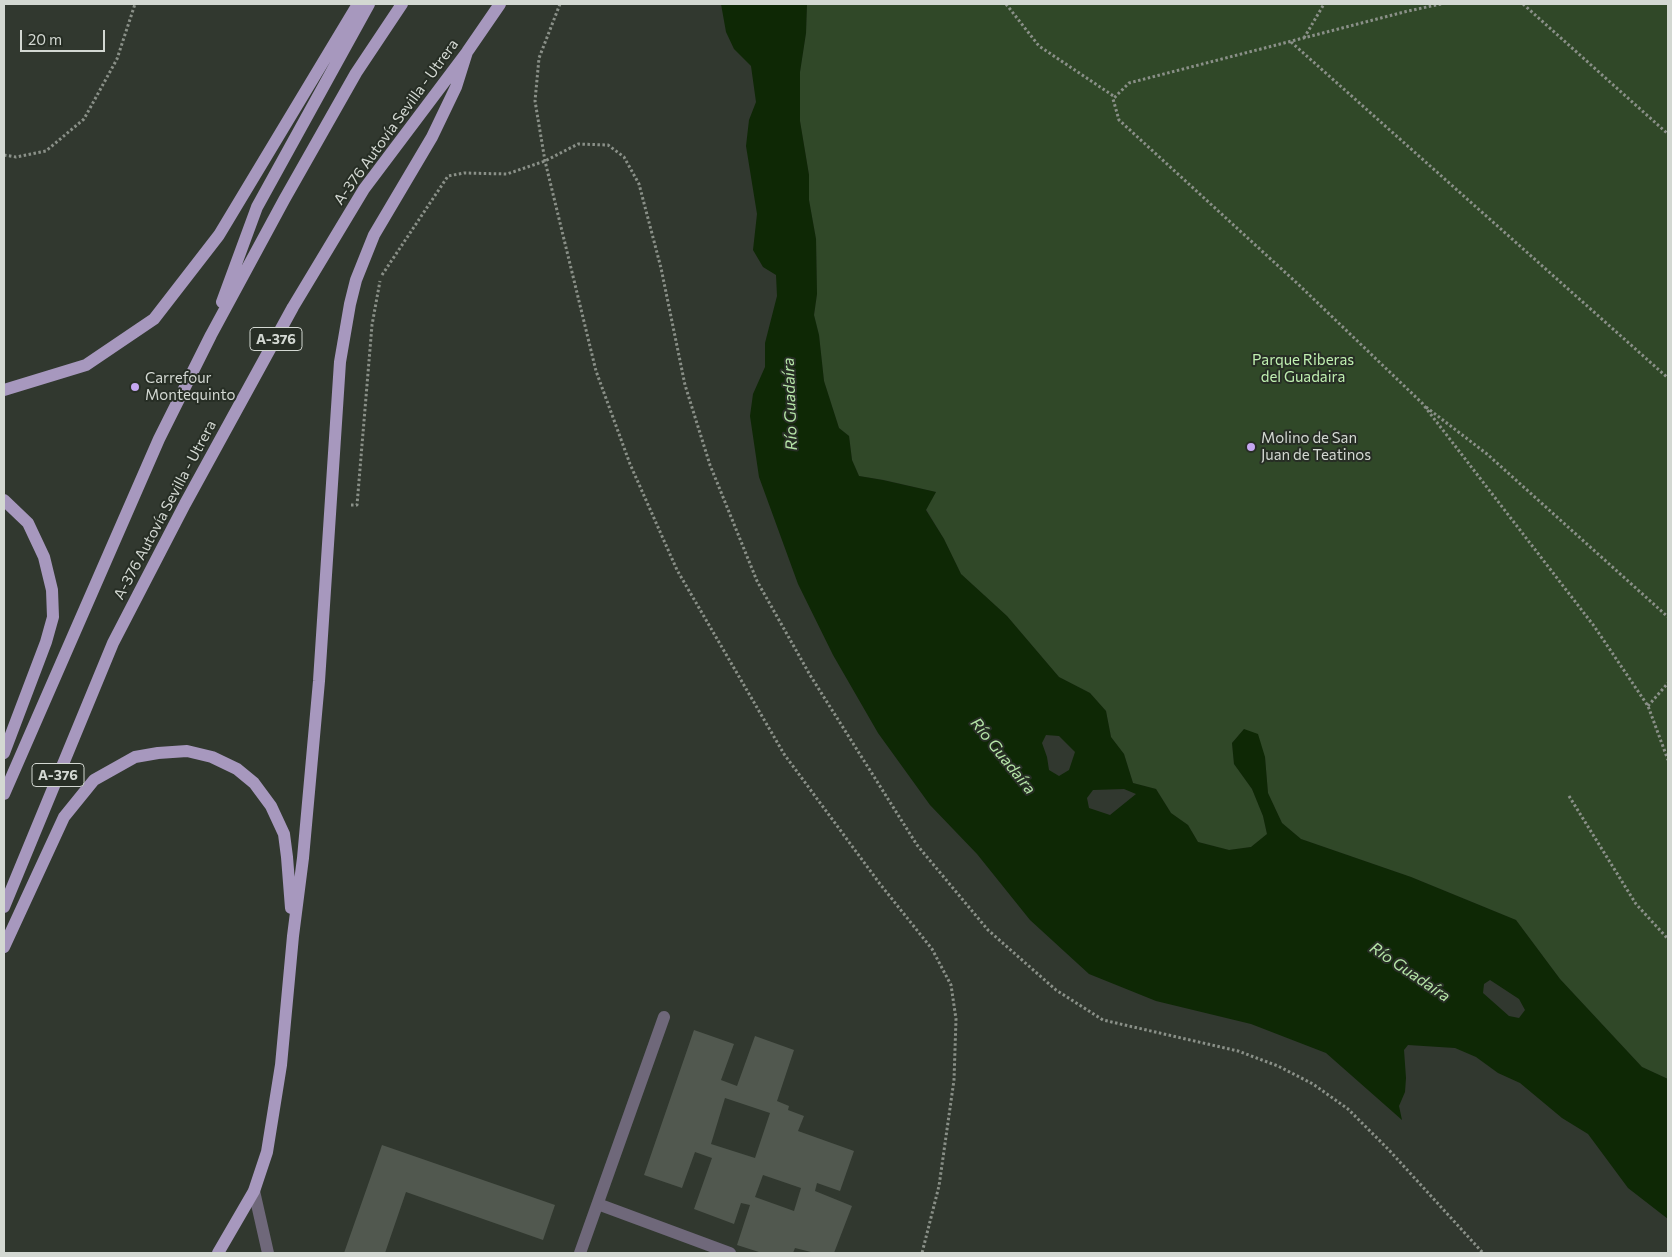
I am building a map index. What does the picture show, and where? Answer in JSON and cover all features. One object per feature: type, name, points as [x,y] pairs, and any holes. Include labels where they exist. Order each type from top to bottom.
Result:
[{"type":"main road","points":[[4,390],[86,365],[154,318],[218,235],[358,4]]},
{"type":"main road","points":[[211,335],[237,256],[257,207],[369,4]]},
{"type":"main road","name":"A-376 Autovía Sevilla - Utrera","points":[[4,794],[159,438],[211,335],[284,200],[356,73],[402,4]]},
{"type":"main road","name":"A-376 Autovía Sevilla - Utrera","points":[[4,907],[113,643],[185,504],[293,307],[364,189],[467,52],[500,4]]},
{"type":"main road","points":[[218,1253],[254,1191],[267,1152],[281,1065],[293,936],[303,858],[319,681],[340,362],[350,304],[356,280],[374,235],[432,137],[456,87],[467,52]]},
{"type":"main road","points":[[4,500],[28,524],[44,558],[52,590],[53,617],[46,642],[4,753]]},
{"type":"main road","points":[[4,947],[64,817],[94,780],[135,757],[187,751],[212,757],[237,769],[254,783],[270,806],[284,834],[293,936]]},
{"type":"lane","points":[[580,1253],[664,1017]]},
{"type":"lane","points":[[254,1191],[268,1253]]},
{"type":"lane","points":[[598,1204],[730,1253]]},
{"type":"path","points":[[4,155],[16,157],[46,151],[84,119],[117,59],[135,4]]},
{"type":"path","points":[[560,4],[538,58],[535,101],[546,161],[596,372],[630,464],[677,570],[784,754],[880,884],[932,949],[951,985],[956,1018],[954,1080],[939,1186],[922,1253]]},
{"type":"path","points":[[1006,4],[1039,46],[1115,97]]},
{"type":"path","points":[[1304,38],[1324,4]]},
{"type":"path","points":[[1441,4],[1129,83],[1113,99],[1119,120],[1299,285],[1422,404],[1487,454],[1668,617]]},
{"type":"path","points":[[1524,4],[1668,134]]},
{"type":"path","points":[[1291,42],[1668,378]]},
{"type":"path","points":[[330,506],[357,505],[372,325],[381,277],[448,176],[464,173],[507,174],[546,161],[578,144],[608,145],[624,157],[639,184],[661,268],[685,385],[707,456],[758,580],[810,675],[917,845],[988,930],[1056,990],[1103,1020],[1238,1052],[1278,1066],[1313,1084],[1348,1109],[1382,1143],[1483,1253]]},
{"type":"path","points":[[1422,404],[1594,626],[1648,706],[1668,760]]},
{"type":"path","points":[[1648,706],[1668,683]]},
{"type":"path","points":[[1569,796],[1636,904],[1668,939]]},
{"type":"green space","name":"Parque Riberas del Guadaira","points":[[807,4],[1668,4],[1668,1079],[1642,1067],[1560,979],[1516,920],[1411,877],[1301,839],[1282,823],[1268,793],[1265,757],[1244,729],[1232,743],[1234,764],[1252,789],[1263,816],[1267,834],[1251,847],[1229,850],[1198,842],[1188,825],[1171,813],[1156,789],[1133,783],[1124,754],[1111,737],[1106,711],[1090,693],[1059,677],[1007,616],[961,574],[944,539],[926,509],[936,492],[859,476],[852,460],[849,436],[839,428],[824,381],[819,335],[814,315],[817,294],[816,239],[809,200],[809,175],[800,121],[800,72],[806,33]]},
{"type":"water","name":"Río Guadaíra","points":[[721,4],[807,4],[806,33],[800,72],[800,121],[809,175],[809,200],[816,239],[817,294],[814,315],[819,335],[824,381],[839,428],[849,436],[852,460],[859,476],[936,492],[926,510],[944,539],[961,574],[1007,616],[1059,677],[1090,693],[1106,711],[1111,737],[1124,754],[1133,783],[1156,789],[1171,813],[1188,825],[1198,842],[1229,850],[1251,847],[1267,834],[1263,816],[1252,789],[1234,764],[1232,743],[1244,729],[1258,734],[1265,757],[1268,793],[1282,823],[1301,839],[1411,877],[1516,920],[1560,979],[1642,1067],[1668,1079],[1668,1219],[1628,1188],[1588,1134],[1562,1118],[1520,1083],[1498,1073],[1476,1057],[1455,1048],[1408,1045],[1404,1050],[1405,1092],[1399,1106],[1402,1120],[1326,1053],[1251,1024],[1156,1001],[1089,974],[1030,920],[977,854],[930,805],[878,733],[833,655],[798,584],[759,477],[750,416],[753,394],[765,367],[765,343],[777,296],[776,275],[763,267],[753,250],[757,214],[746,146],[749,120],[756,102],[751,66],[734,49],[726,32]],"holes":[[[1046,735],[1059,736],[1075,752],[1069,770],[1059,776],[1049,770],[1042,743]],[[1124,789],[1136,794],[1110,815],[1089,808],[1087,798],[1093,790]],[[1490,980],[1519,999],[1525,1010],[1519,1018],[1509,1016],[1483,993],[1484,984]]]},
{"type":"building","points":[[694,1030],[734,1044],[721,1080],[737,1086],[755,1036],[794,1050],[777,1101],[789,1106],[788,1110],[804,1116],[798,1131],[854,1151],[840,1191],[817,1183],[815,1191],[852,1206],[834,1253],[815,1253],[795,1248],[793,1253],[762,1253],[737,1245],[750,1205],[741,1203],[734,1224],[694,1209],[712,1158],[695,1152],[682,1188],[644,1175]],"holes":[[[725,1098],[770,1113],[755,1158],[711,1144]],[[763,1175],[801,1188],[794,1211],[755,1197]]]},
{"type":"building","points":[[382,1145],[555,1205],[543,1240],[406,1192],[385,1253],[344,1253]]},
{"type":"place","name":"Carrefour Montequinto","points":[[135,387]]},
{"type":"place","name":"Molino de San Juan de Teatinos","points":[[1251,447]]}]
